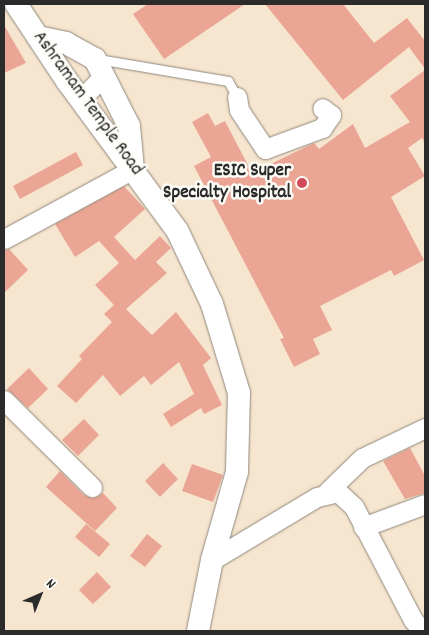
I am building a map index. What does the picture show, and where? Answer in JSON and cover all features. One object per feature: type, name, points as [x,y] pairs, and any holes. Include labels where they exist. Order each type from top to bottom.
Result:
[{"type":"street","name":"Ashramam Temple Road","points":[[16,4],[80,99],[177,230],[212,304],[239,393],[237,472],[212,560],[198,631]]},
{"type":"street","points":[[4,239],[133,169],[129,126],[100,67],[66,43],[38,38]]},
{"type":"street","points":[[80,99],[100,67]]},
{"type":"street","points":[[237,97],[239,110],[265,149],[322,128],[331,115],[322,108]]},
{"type":"street","points":[[4,400],[92,487]]},
{"type":"street","points":[[212,560],[272,522],[328,492],[362,458],[425,428]]},
{"type":"street","points":[[328,492],[343,495],[364,527],[413,620],[423,631]]},
{"type":"street","points":[[364,527],[425,504]]},
{"type":"lane","points":[[100,67],[228,81],[237,97]]},
{"type":"building","points":[[148,4],[245,4],[164,59],[133,14]]},
{"type":"building","points":[[265,4],[343,4],[374,43],[407,18],[425,41],[425,69],[409,47],[343,100]]},
{"type":"building","points":[[4,25],[26,63],[4,73]]},
{"type":"building","points":[[425,70],[425,143],[422,138],[408,148],[425,176],[391,197],[424,260],[394,276],[391,270],[320,306],[332,330],[313,339],[320,354],[294,367],[280,339],[284,338],[194,166],[211,157],[192,122],[208,113],[215,126],[225,121],[252,173],[314,143],[319,149],[353,124],[365,148],[410,122],[390,96]]},
{"type":"building","points":[[76,152],[83,165],[20,199],[13,186]]},
{"type":"building","points":[[124,186],[145,209],[114,237],[135,260],[160,236],[171,248],[156,262],[167,273],[126,309],[152,335],[176,312],[211,358],[203,365],[222,405],[204,414],[201,408],[171,427],[163,414],[194,394],[179,362],[151,385],[144,376],[120,396],[103,375],[76,403],[57,386],[82,359],[79,356],[112,322],[104,314],[114,305],[95,285],[119,263],[99,241],[75,257],[55,224]]},
{"type":"building","points":[[9,249],[28,270],[4,293],[4,250]]},
{"type":"building","points":[[29,368],[48,389],[28,408],[7,389]]},
{"type":"building","points":[[84,419],[99,435],[78,456],[62,440]]},
{"type":"building","points":[[410,448],[425,476],[425,493],[405,499],[383,461]]},
{"type":"building","points":[[163,463],[178,479],[160,497],[145,481]]},
{"type":"building","points":[[192,464],[223,475],[213,502],[182,491]]},
{"type":"building","points":[[60,471],[84,495],[94,498],[103,493],[117,508],[95,531],[46,487]]},
{"type":"building","points":[[86,524],[110,544],[99,557],[75,537]]},
{"type":"building","points":[[147,534],[162,546],[145,567],[130,556]]},
{"type":"building","points":[[97,572],[111,587],[93,604],[79,590]]},
{"type":"place","name":"ESIC Super Specialty Hospital","points":[[302,183]]}]
